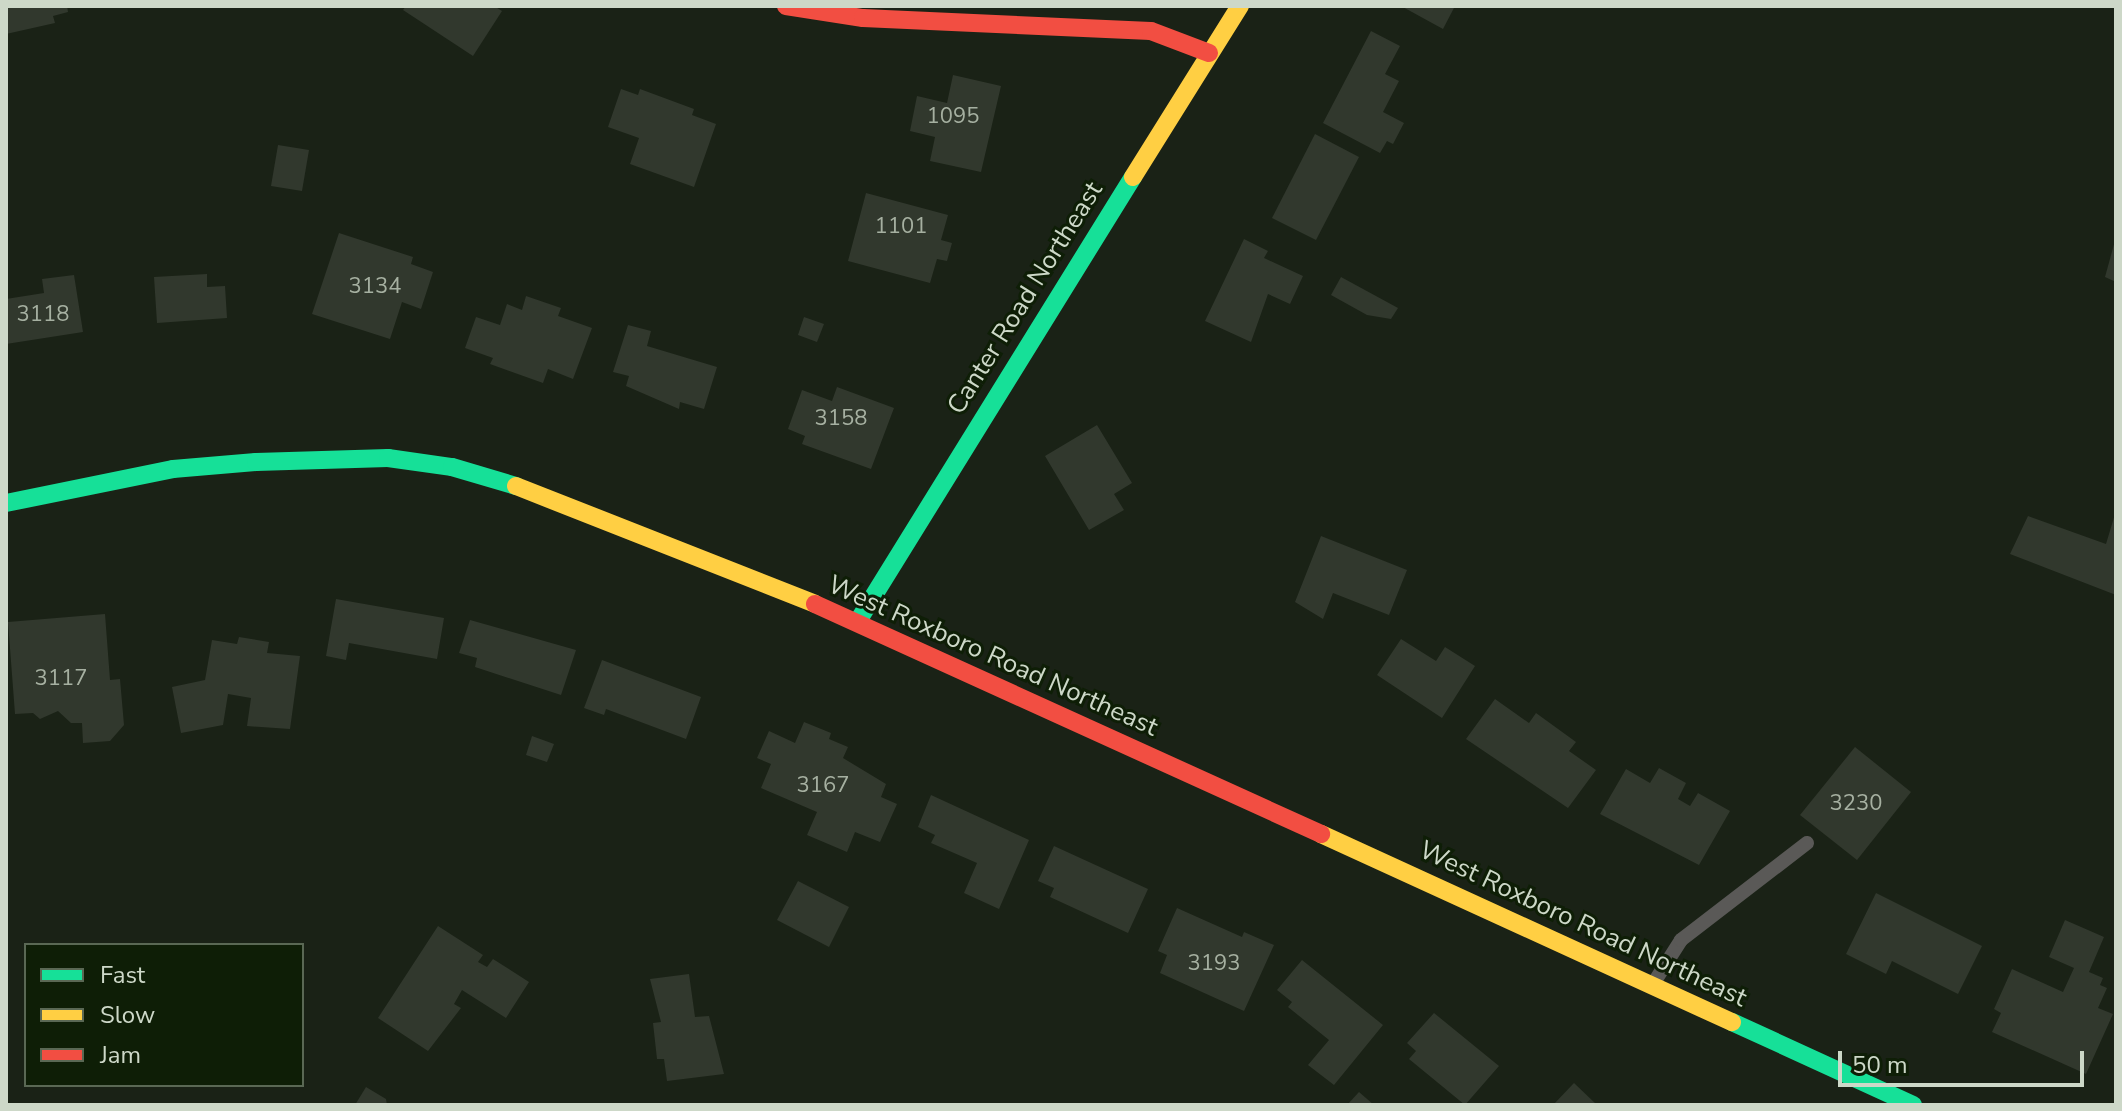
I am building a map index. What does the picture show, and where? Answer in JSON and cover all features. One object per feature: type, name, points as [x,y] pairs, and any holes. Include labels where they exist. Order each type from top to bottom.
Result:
[{"type":"street","points":[[786,6],[863,18],[1151,31],[1209,53]]},
{"type":"street","name":"Canter Road Northeast","points":[[858,621],[1240,6]]},
{"type":"street","name":"West Roxboro Road Northeast","points":[[6,503],[173,469],[256,462],[388,458],[452,467],[518,487],[858,621],[1913,1105]]},
{"type":"lane","points":[[1653,985],[1681,940],[1807,843]]},
{"type":"building","points":[[6,6],[67,6],[68,12],[53,16],[55,23],[6,34]]},
{"type":"building","points":[[406,6],[494,6],[502,11],[473,56],[403,10]]},
{"type":"building","points":[[1401,6],[1455,6],[1443,29]]},
{"type":"building","points":[[1371,31],[1400,46],[1385,74],[1399,81],[1383,112],[1404,123],[1393,144],[1387,141],[1380,153],[1323,123]]},
{"type":"building","points":[[953,75],[1001,86],[981,172],[930,161],[935,137],[910,131],[917,96],[947,103]]},
{"type":"building","points":[[621,89],[638,95],[640,89],[694,109],[692,115],[716,124],[694,187],[630,164],[639,138],[608,127]]},
{"type":"building","points":[[1315,134],[1359,157],[1316,240],[1272,218]]},
{"type":"building","points":[[278,145],[309,150],[302,191],[271,186]]},
{"type":"building","points":[[866,193],[948,215],[941,240],[952,243],[947,261],[937,259],[930,283],[848,261]]},
{"type":"building","points":[[339,233],[413,257],[411,264],[433,272],[421,309],[402,302],[390,339],[312,314]]},
{"type":"building","points":[[2116,237],[2116,282],[2105,277]]},
{"type":"building","points":[[1244,239],[1268,251],[1264,258],[1303,276],[1290,304],[1268,294],[1251,342],[1205,321]]},
{"type":"building","points":[[207,274],[207,287],[225,286],[227,318],[157,323],[154,277]]},
{"type":"building","points":[[74,275],[83,332],[6,344],[6,299],[44,293],[42,279]]},
{"type":"building","points":[[1341,277],[1398,308],[1391,319],[1367,315],[1331,295]]},
{"type":"building","points":[[526,296],[561,308],[558,316],[592,328],[573,379],[548,369],[543,383],[490,364],[493,358],[465,348],[476,317],[500,325],[507,304],[522,310]]},
{"type":"building","points":[[804,317],[824,324],[817,342],[798,335]]},
{"type":"building","points":[[628,325],[651,331],[647,346],[717,367],[704,409],[680,402],[679,409],[626,386],[629,376],[613,372]]},
{"type":"building","points":[[837,387],[894,408],[871,469],[802,444],[805,436],[788,429],[802,390],[832,401]]},
{"type":"building","points":[[1097,425],[1132,483],[1114,494],[1124,510],[1089,530],[1045,456]]},
{"type":"building","points":[[2115,514],[2116,595],[2010,554],[2028,516],[2106,544]]},
{"type":"building","points":[[1321,536],[1407,570],[1389,615],[1333,593],[1323,619],[1295,602]]},
{"type":"building","points":[[336,599],[444,618],[437,659],[349,643],[346,660],[326,656]]},
{"type":"building","points":[[105,614],[110,680],[120,679],[124,725],[110,741],[83,743],[82,723],[71,723],[58,711],[40,719],[33,713],[15,714],[8,622]]},
{"type":"building","points":[[470,620],[576,650],[561,695],[475,667],[477,658],[459,653]]},
{"type":"building","points":[[239,637],[269,642],[267,653],[300,656],[290,729],[247,726],[251,698],[228,694],[223,725],[181,733],[172,687],[205,680],[212,640],[237,644]]},
{"type":"building","points":[[1401,639],[1436,661],[1445,647],[1475,666],[1442,718],[1377,675]]},
{"type":"building","points":[[602,660],[701,697],[686,739],[606,709],[604,715],[584,708]]},
{"type":"building","points":[[1495,699],[1529,723],[1536,713],[1576,742],[1569,751],[1596,770],[1568,808],[1466,739]]},
{"type":"building","points":[[804,722],[831,733],[829,739],[848,747],[843,758],[886,784],[881,797],[897,804],[880,842],[855,832],[847,852],[807,835],[817,812],[761,788],[771,764],[757,758],[769,731],[795,743]]},
{"type":"building","points":[[532,736],[554,744],[547,762],[526,755]]},
{"type":"building","points":[[1855,747],[1911,792],[1857,860],[1800,815]]},
{"type":"building","points":[[1659,768],[1686,783],[1678,799],[1690,806],[1698,793],[1730,811],[1699,865],[1600,814],[1626,769],[1650,783]]},
{"type":"building","points":[[931,795],[1029,840],[999,909],[964,893],[977,863],[931,843],[935,835],[918,827]]},
{"type":"building","points":[[1054,846],[1148,889],[1128,933],[1050,897],[1054,888],[1038,881]]},
{"type":"building","points":[[798,881],[849,907],[829,947],[777,920]]},
{"type":"building","points":[[1876,893],[1982,946],[1958,994],[1892,961],[1886,974],[1846,954]]},
{"type":"building","points":[[1177,908],[1242,937],[1244,932],[1274,945],[1244,1011],[1160,973],[1167,955],[1158,951]]},
{"type":"building","points":[[2065,920],[2104,937],[2089,972],[2103,978],[2100,985],[2107,988],[2098,1008],[2113,1014],[2086,1074],[1992,1032],[2001,1013],[1994,1009],[2012,969],[2063,992],[2074,968],[2049,957]]},
{"type":"building","points":[[438,926],[483,955],[478,962],[487,967],[493,959],[529,982],[506,1018],[462,990],[454,1004],[461,1008],[428,1051],[378,1018]]},
{"type":"building","points":[[1302,960],[1383,1025],[1334,1085],[1308,1065],[1329,1040],[1288,1007],[1292,1002],[1277,990]]},
{"type":"building","points":[[689,974],[695,1017],[709,1016],[724,1074],[667,1081],[664,1059],[657,1059],[653,1023],[661,1022],[650,979]]},
{"type":"building","points":[[1434,1013],[1499,1066],[1465,1105],[1409,1059],[1416,1051],[1407,1043]]},
{"type":"building","points":[[1574,1083],[1597,1105],[1553,1105]]},
{"type":"building","points":[[366,1087],[386,1099],[387,1105],[355,1105]]},
{"type":"building","points":[[1359,1092],[1374,1105],[1347,1105]]},
{"type":"traffic: fast","points":[[858,621],[1133,177]]},
{"type":"traffic: fast","points":[[6,503],[173,469],[256,462],[388,458],[452,467],[516,486]]},
{"type":"traffic: fast","points":[[1732,1022],[1913,1105]]},
{"type":"traffic: slow","points":[[1133,177],[1240,6]]},
{"type":"traffic: slow","points":[[516,486],[815,604]]},
{"type":"traffic: slow","points":[[1321,834],[1732,1022]]},
{"type":"traffic: jam","points":[[786,6],[863,18],[1151,31],[1209,53]]},
{"type":"traffic: jam","points":[[815,604],[1321,834]]}]
